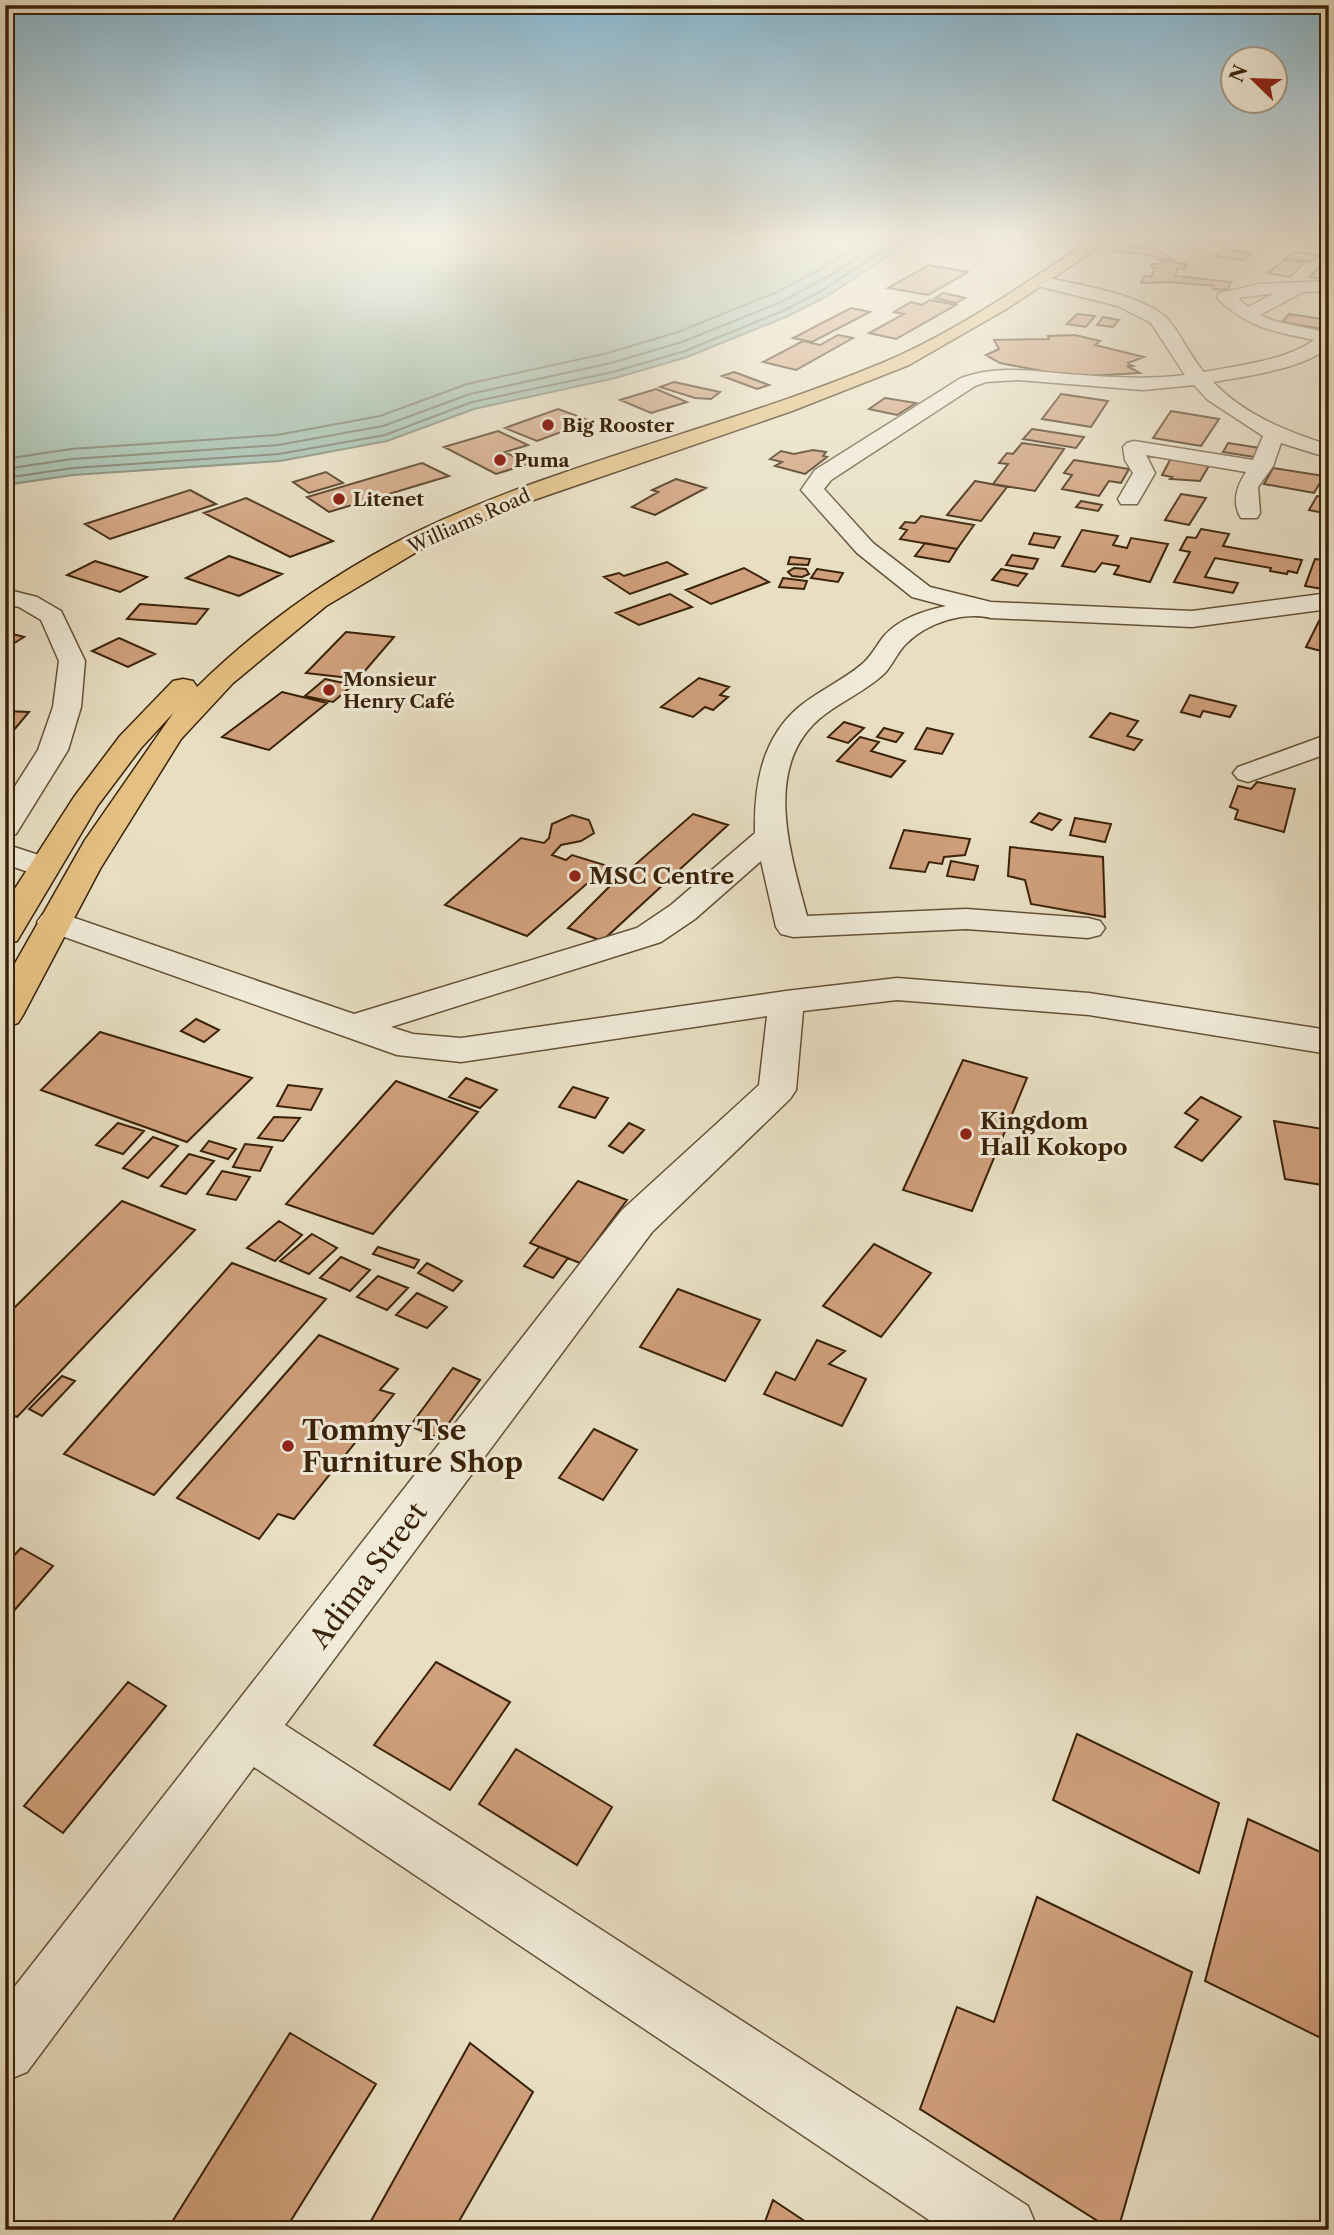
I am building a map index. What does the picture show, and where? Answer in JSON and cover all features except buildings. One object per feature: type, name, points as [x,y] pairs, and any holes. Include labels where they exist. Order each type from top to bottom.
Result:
[{"type":"main road","name":"Williams Road","points":[[5,934],[43,867],[104,776],[139,730],[198,672],[276,611],[387,541],[466,504],[543,475],[764,403],[869,362],[903,343]]},
{"type":"main road","name":"Williams Road","points":[[5,1016],[54,922],[118,811],[186,716],[222,678],[282,628],[358,575],[458,522],[553,484],[780,408],[893,365],[931,343]]},
{"type":"street","points":[[1174,343],[1197,377],[1215,396],[1274,434],[1329,452]]},
{"type":"street","points":[[1322,343],[1284,360],[1145,384],[1062,379],[1013,372],[984,375],[968,382],[824,475],[812,490],[865,548],[921,592],[991,610],[1192,619],[1262,607],[1329,601]]},
{"type":"street","points":[[1249,513],[1247,487],[1260,468],[1274,434]]},
{"type":"street","points":[[1129,499],[1144,473],[1136,460],[1134,447],[1260,468]]},
{"type":"street","points":[[5,596],[28,602],[52,616],[72,661],[67,707],[53,750],[5,827]]},
{"type":"street","points":[[977,606],[936,616],[915,625],[897,638],[876,666],[807,715],[781,748],[768,800],[771,836],[793,928],[966,919],[1087,928]]},
{"type":"street","points":[[1248,773],[1329,743]]},
{"type":"street","points":[[350,1027],[649,935],[683,912],[771,836]]},
{"type":"street","points":[[5,853],[43,867]]},
{"type":"street","points":[[54,922],[410,1046],[461,1050],[786,1002],[897,989],[1089,1004],[1329,1042]]},
{"type":"street","name":"Adima Street","points":[[5,2050],[637,1221],[777,1090],[786,1002]]},
{"type":"street","points":[[248,1732],[1004,2230]]},
{"type":"water","points":[[5,343],[721,343],[687,357],[615,378],[474,409],[387,441],[280,461],[73,475],[5,485]]},
{"type":"place","name":"Big Rooster","points":[[548,425]]},
{"type":"place","name":"Puma","points":[[500,460]]},
{"type":"place","name":"Litenet","points":[[339,499]]},
{"type":"place","name":"Monsieur Henry Café","points":[[329,690]]},
{"type":"place","name":"MSC Centre","points":[[575,876]]},
{"type":"place","name":"Kingdom Hall Kokopo","points":[[966,1134]]},
{"type":"place","name":"Tommy Tse Furniture Shop","points":[[288,1446]]}]
